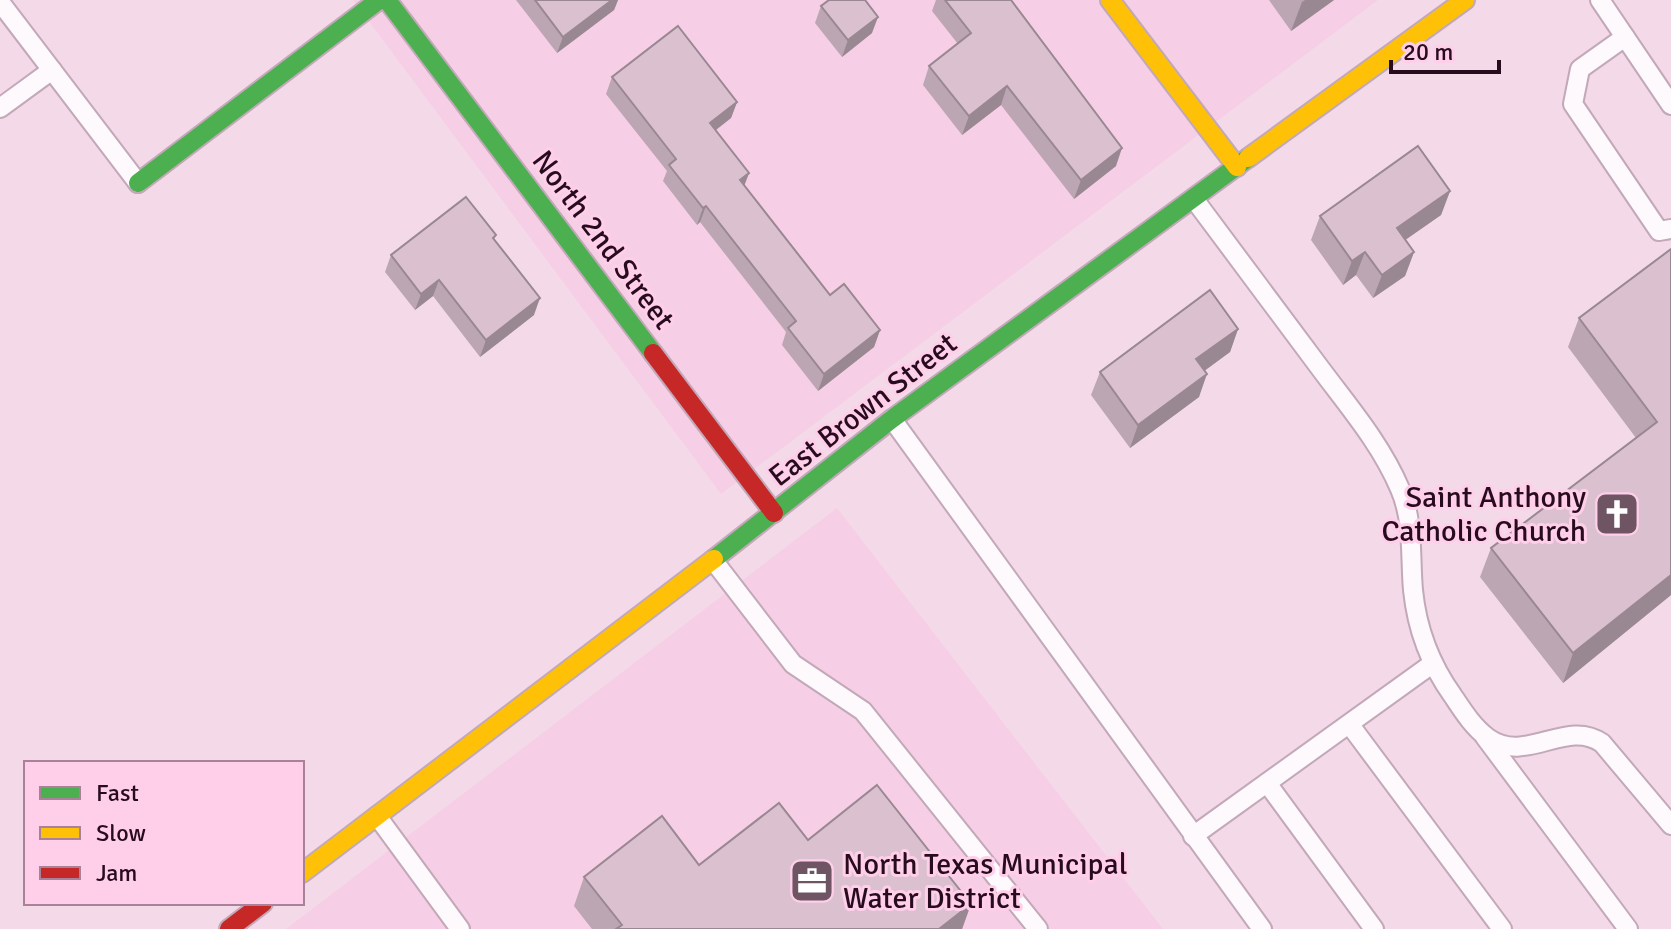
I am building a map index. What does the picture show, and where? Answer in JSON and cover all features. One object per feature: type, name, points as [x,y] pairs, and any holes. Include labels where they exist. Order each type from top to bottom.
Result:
[{"type":"main road","points":[[138,183],[379,0]]},
{"type":"main road","name":"North 2nd Street","points":[[387,0],[774,513]]},
{"type":"main road","points":[[1110,0],[1237,167]]},
{"type":"main road","name":"East Brown Street","points":[[304,871],[713,560],[892,419],[1194,199],[1455,3]]},
{"type":"main road","points":[[229,929],[260,905]]},
{"type":"lane","points":[[1600,0],[1671,105]]},
{"type":"lane","points":[[0,2],[138,183]]},
{"type":"lane","points":[[1625,37],[1580,69],[1573,104],[1659,231],[1671,229]]},
{"type":"lane","points":[[0,108],[52,70]]},
{"type":"lane","points":[[1194,199],[1390,467],[1409,521],[1413,594],[1432,664],[1628,929]]},
{"type":"lane","points":[[892,419],[1262,929]]},
{"type":"lane","points":[[713,560],[793,664],[863,711],[1038,929]]},
{"type":"lane","points":[[1193,836],[1432,664]]},
{"type":"lane","points":[[1350,725],[1502,929]]},
{"type":"lane","points":[[1478,729],[1489,739],[1511,746],[1537,745],[1574,733],[1590,734],[1602,743],[1671,825]]},
{"type":"lane","points":[[1267,783],[1374,929]]},
{"type":"lane","points":[[377,816],[460,929]]},
{"type":"shaded area","points":[[353,0],[1378,0],[721,494]]},
{"type":"shaded area","points":[[837,508],[1163,929],[286,929]]},
{"type":"building","points":[[535,0],[612,0],[563,37]]},
{"type":"building","points":[[829,0],[865,0],[878,17],[848,40],[821,6]]},
{"type":"building","points":[[945,0],[1011,0],[1122,148],[1081,180],[1007,86],[969,116],[929,66],[971,33]]},
{"type":"building","points":[[678,26],[737,102],[710,123],[749,173],[740,180],[830,295],[844,284],[880,330],[824,374],[788,328],[796,321],[706,206],[703,208],[669,165],[676,159],[612,77]]},
{"type":"building","points":[[1418,146],[1450,191],[1397,228],[1414,252],[1382,275],[1365,252],[1352,261],[1320,216]]},
{"type":"building","points":[[466,197],[496,235],[493,238],[540,298],[486,340],[439,280],[421,294],[391,255]]},
{"type":"building","name":"Saint Anthony Catholic Church","points":[[1671,249],[1671,575],[1573,653],[1491,548],[1657,422],[1579,318]]},
{"type":"building","points":[[1210,290],[1238,329],[1196,359],[1207,374],[1138,425],[1100,372]]},
{"type":"building","name":"North Texas Municipal Water District","points":[[877,785],[971,904],[939,929],[616,929],[622,925],[584,877],[662,816],[699,865],[779,803],[808,840]]},
{"type":"traffic: fast","points":[[138,183],[379,0]]},
{"type":"traffic: fast","points":[[387,0],[653,353]]},
{"type":"traffic: fast","points":[[714,559],[892,419],[1248,158]]},
{"type":"traffic: slow","points":[[1110,0],[1237,167]]},
{"type":"traffic: slow","points":[[1248,158],[1465,0]]},
{"type":"traffic: slow","points":[[304,871],[714,559]]},
{"type":"traffic: jam","points":[[653,353],[774,513]]},
{"type":"traffic: jam","points":[[229,929],[260,905]]},
{"type":"place","name":"Saint Anthony Catholic Church","points":[[1617,514]]},
{"type":"place","name":"North Texas Municipal Water District","points":[[812,881]]}]
